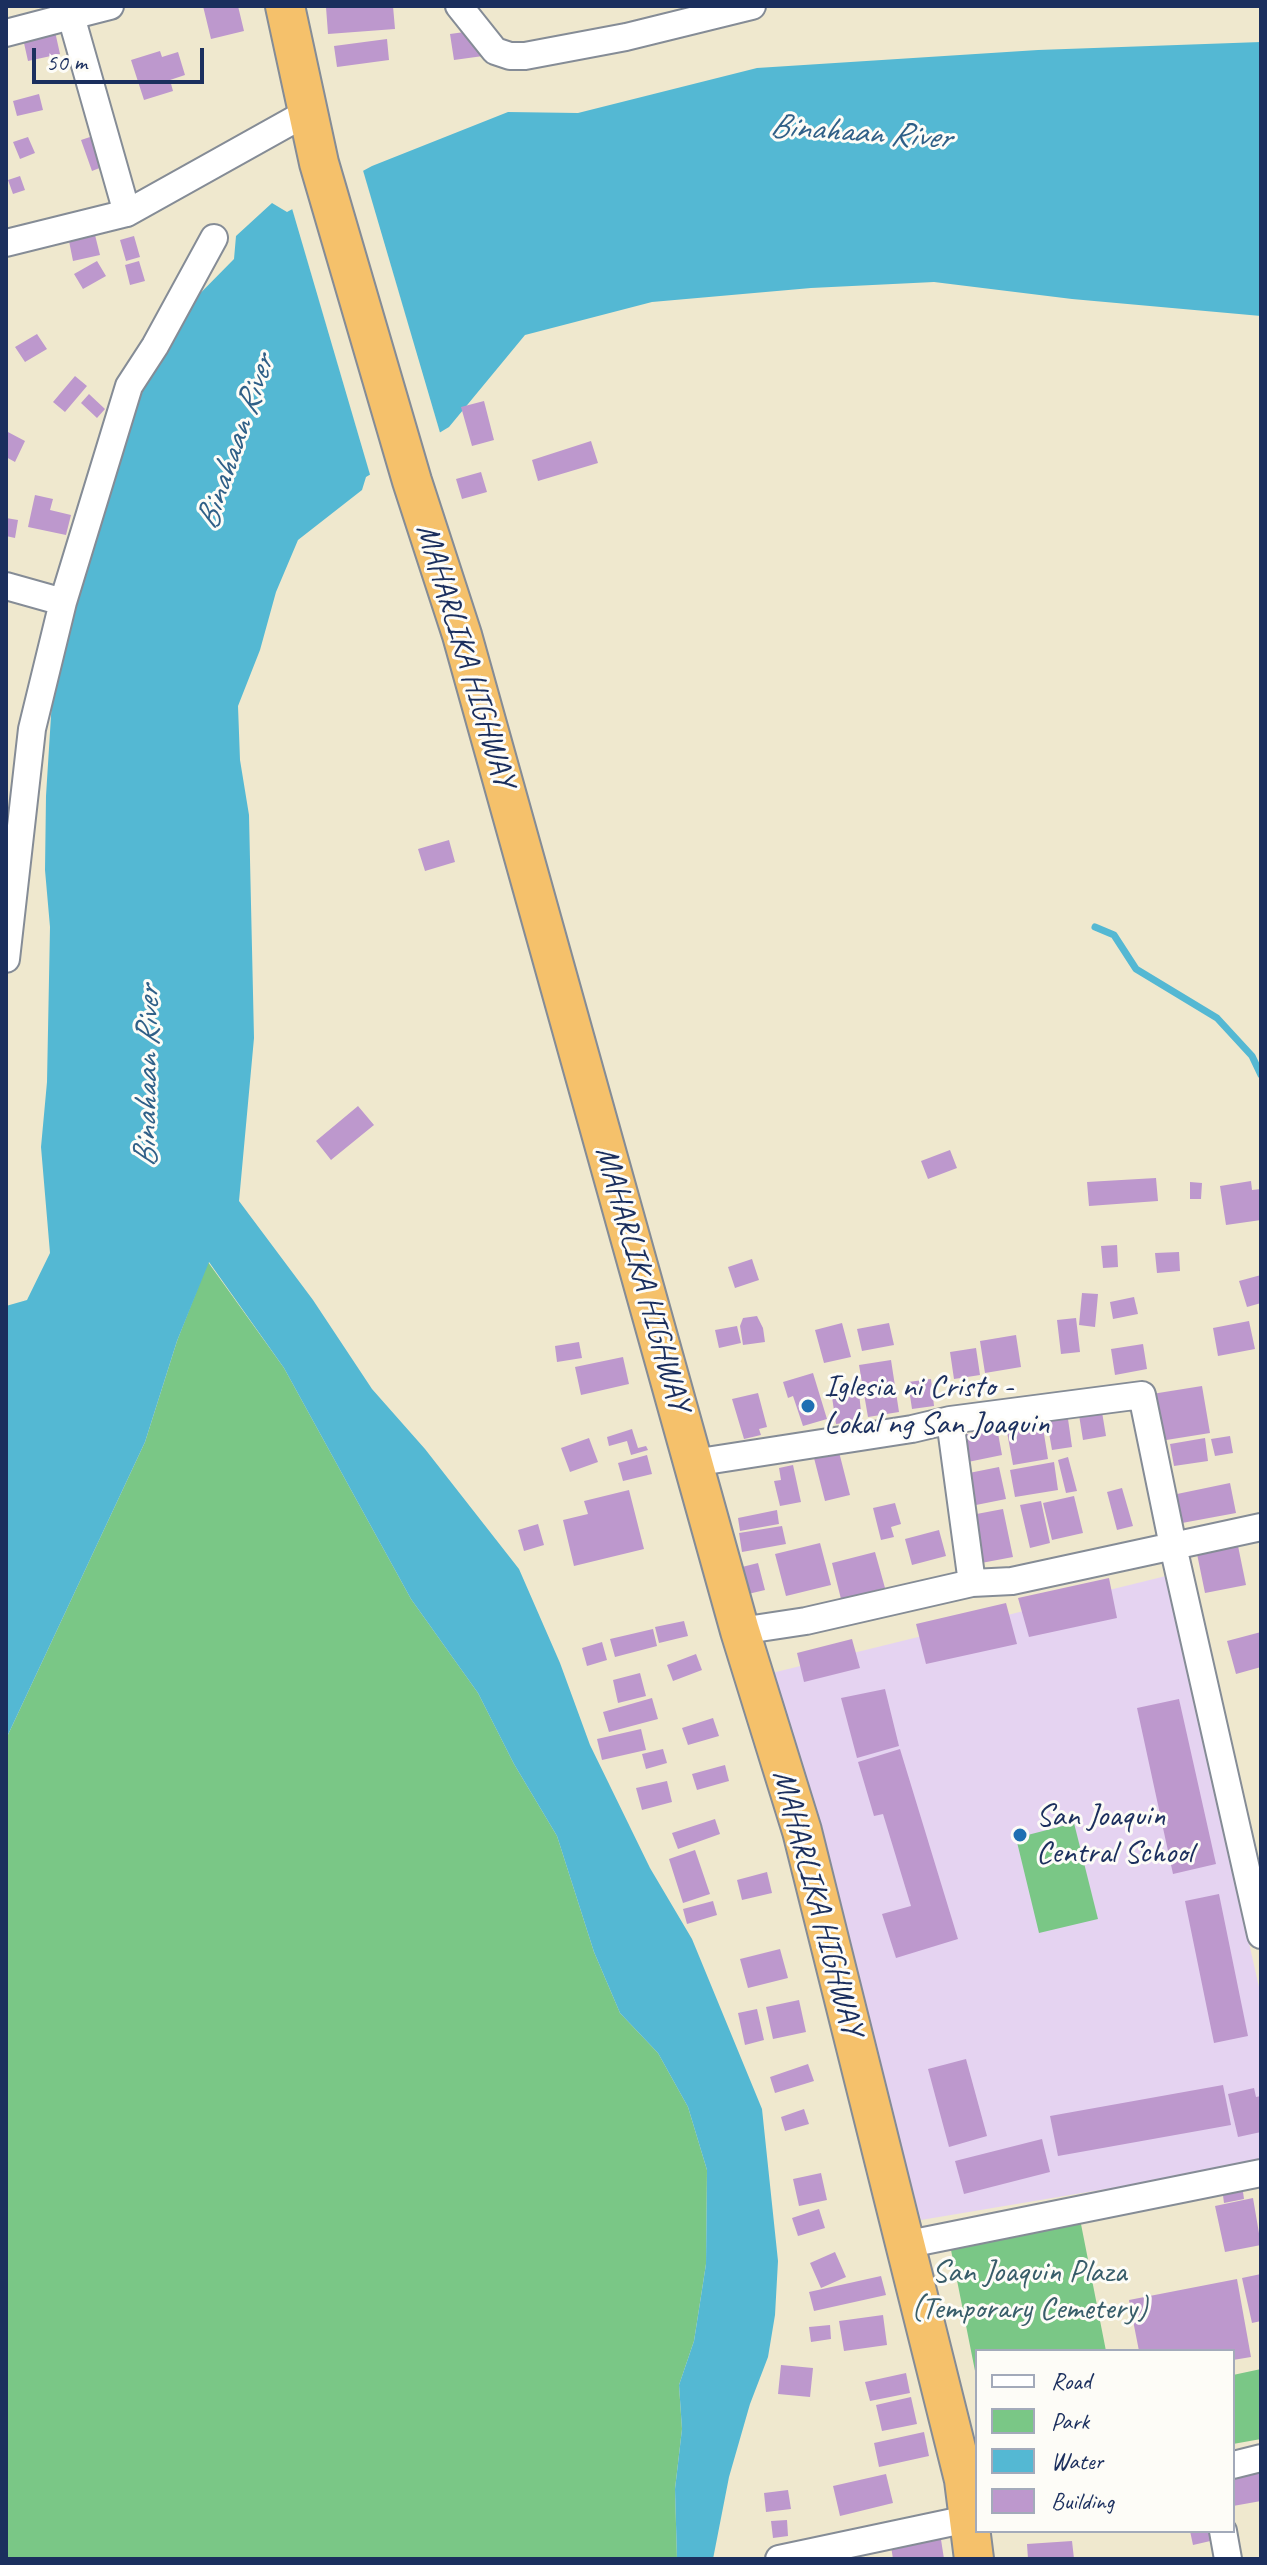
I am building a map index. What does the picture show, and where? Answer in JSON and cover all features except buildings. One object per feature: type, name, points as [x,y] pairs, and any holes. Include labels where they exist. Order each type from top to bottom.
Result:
[{"type":"highway","name":"MAHARLIKA HIGHWAY","points":[[293,9],[319,163],[412,481],[462,635],[740,1631],[802,1831],[973,2517],[974,2559]]},
{"type":"street","points":[[6,33],[70,11],[110,6]]},
{"type":"street","points":[[459,6],[495,51],[510,56],[525,56],[626,37],[752,6]]},
{"type":"street","points":[[70,11],[127,213]]},
{"type":"street","points":[[6,243],[127,213],[308,112]]},
{"type":"street","points":[[6,959],[32,729],[63,602],[129,386],[155,346],[214,238]]},
{"type":"street","points":[[6,586],[63,602]]},
{"type":"street","points":[[693,1463],[912,1429],[950,1420],[1142,1395],[1173,1546],[1258,1906],[1261,1935]]},
{"type":"street","points":[[950,1420],[972,1583]]},
{"type":"street","points":[[740,1631],[806,1621],[972,1583],[1012,1581],[1261,1527]]},
{"type":"street","points":[[904,2245],[1261,2173]]},
{"type":"street","points":[[1235,2464],[1261,2458]]},
{"type":"street","points":[[779,2559],[973,2517]]},
{"type":"street","points":[[1223,2533],[1228,2559]]},
{"type":"shaded area","name":"San Joaquin Central School","points":[[1166,1576],[1261,1996],[1261,2163],[921,2220],[772,1673]]},
{"type":"green space","points":[[208,1262],[284,1368],[411,1599],[478,1693],[514,1764],[557,1836],[594,1952],[620,2013],[658,2053],[688,2107],[707,2170],[706,2264],[694,2341],[679,2385],[682,2429],[675,2489],[677,2559],[6,2559],[6,1739],[145,1442],[177,1341]]},
{"type":"green space","points":[[1074,1823],[1098,1919],[1039,1933],[1016,1838]]},
{"type":"green space","name":"San Joaquin Plaza (Temporary Cemetery)","points":[[1080,2219],[1106,2349],[975,2349],[975,2371],[950,2245]]},
{"type":"green space","points":[[1261,2369],[1261,2439],[1235,2444],[1235,2375]]},
{"type":"water","name":"Binahaan River","points":[[1261,42],[1261,316],[1072,299],[934,282],[811,288],[652,302],[525,335],[449,427],[366,477],[362,490],[298,540],[276,592],[260,650],[238,706],[240,760],[249,815],[254,1038],[239,1201],[313,1300],[372,1389],[425,1449],[519,1569],[560,1663],[590,1745],[650,1868],[692,1939],[762,2109],[778,2261],[775,2315],[768,2357],[750,2404],[729,2477],[713,2559],[677,2559],[675,2489],[682,2429],[679,2385],[694,2341],[706,2264],[707,2170],[688,2107],[658,2053],[620,2013],[594,1952],[557,1836],[514,1764],[478,1693],[411,1599],[284,1368],[209,1262],[177,1341],[145,1442],[6,1739],[6,1306],[27,1300],[50,1253],[41,1147],[47,1082],[50,927],[45,870],[46,796],[53,684],[107,497],[129,408],[166,328],[234,259],[236,236],[272,203],[287,212],[372,166],[508,112],[578,113],[757,68],[1038,50]]},
{"type":"pier","points":[[362,167],[441,436],[371,478],[291,205]]},
{"type":"waterway","points":[[1095,927],[1114,935],[1136,969],[1217,1018],[1252,1056],[1261,1075]]},
{"type":"place","name":"Iglesia ni Cristo - Lokal ng San Joaquin","points":[[808,1406]]},
{"type":"place","name":"San Joaquin Central School","points":[[1020,1835]]}]
